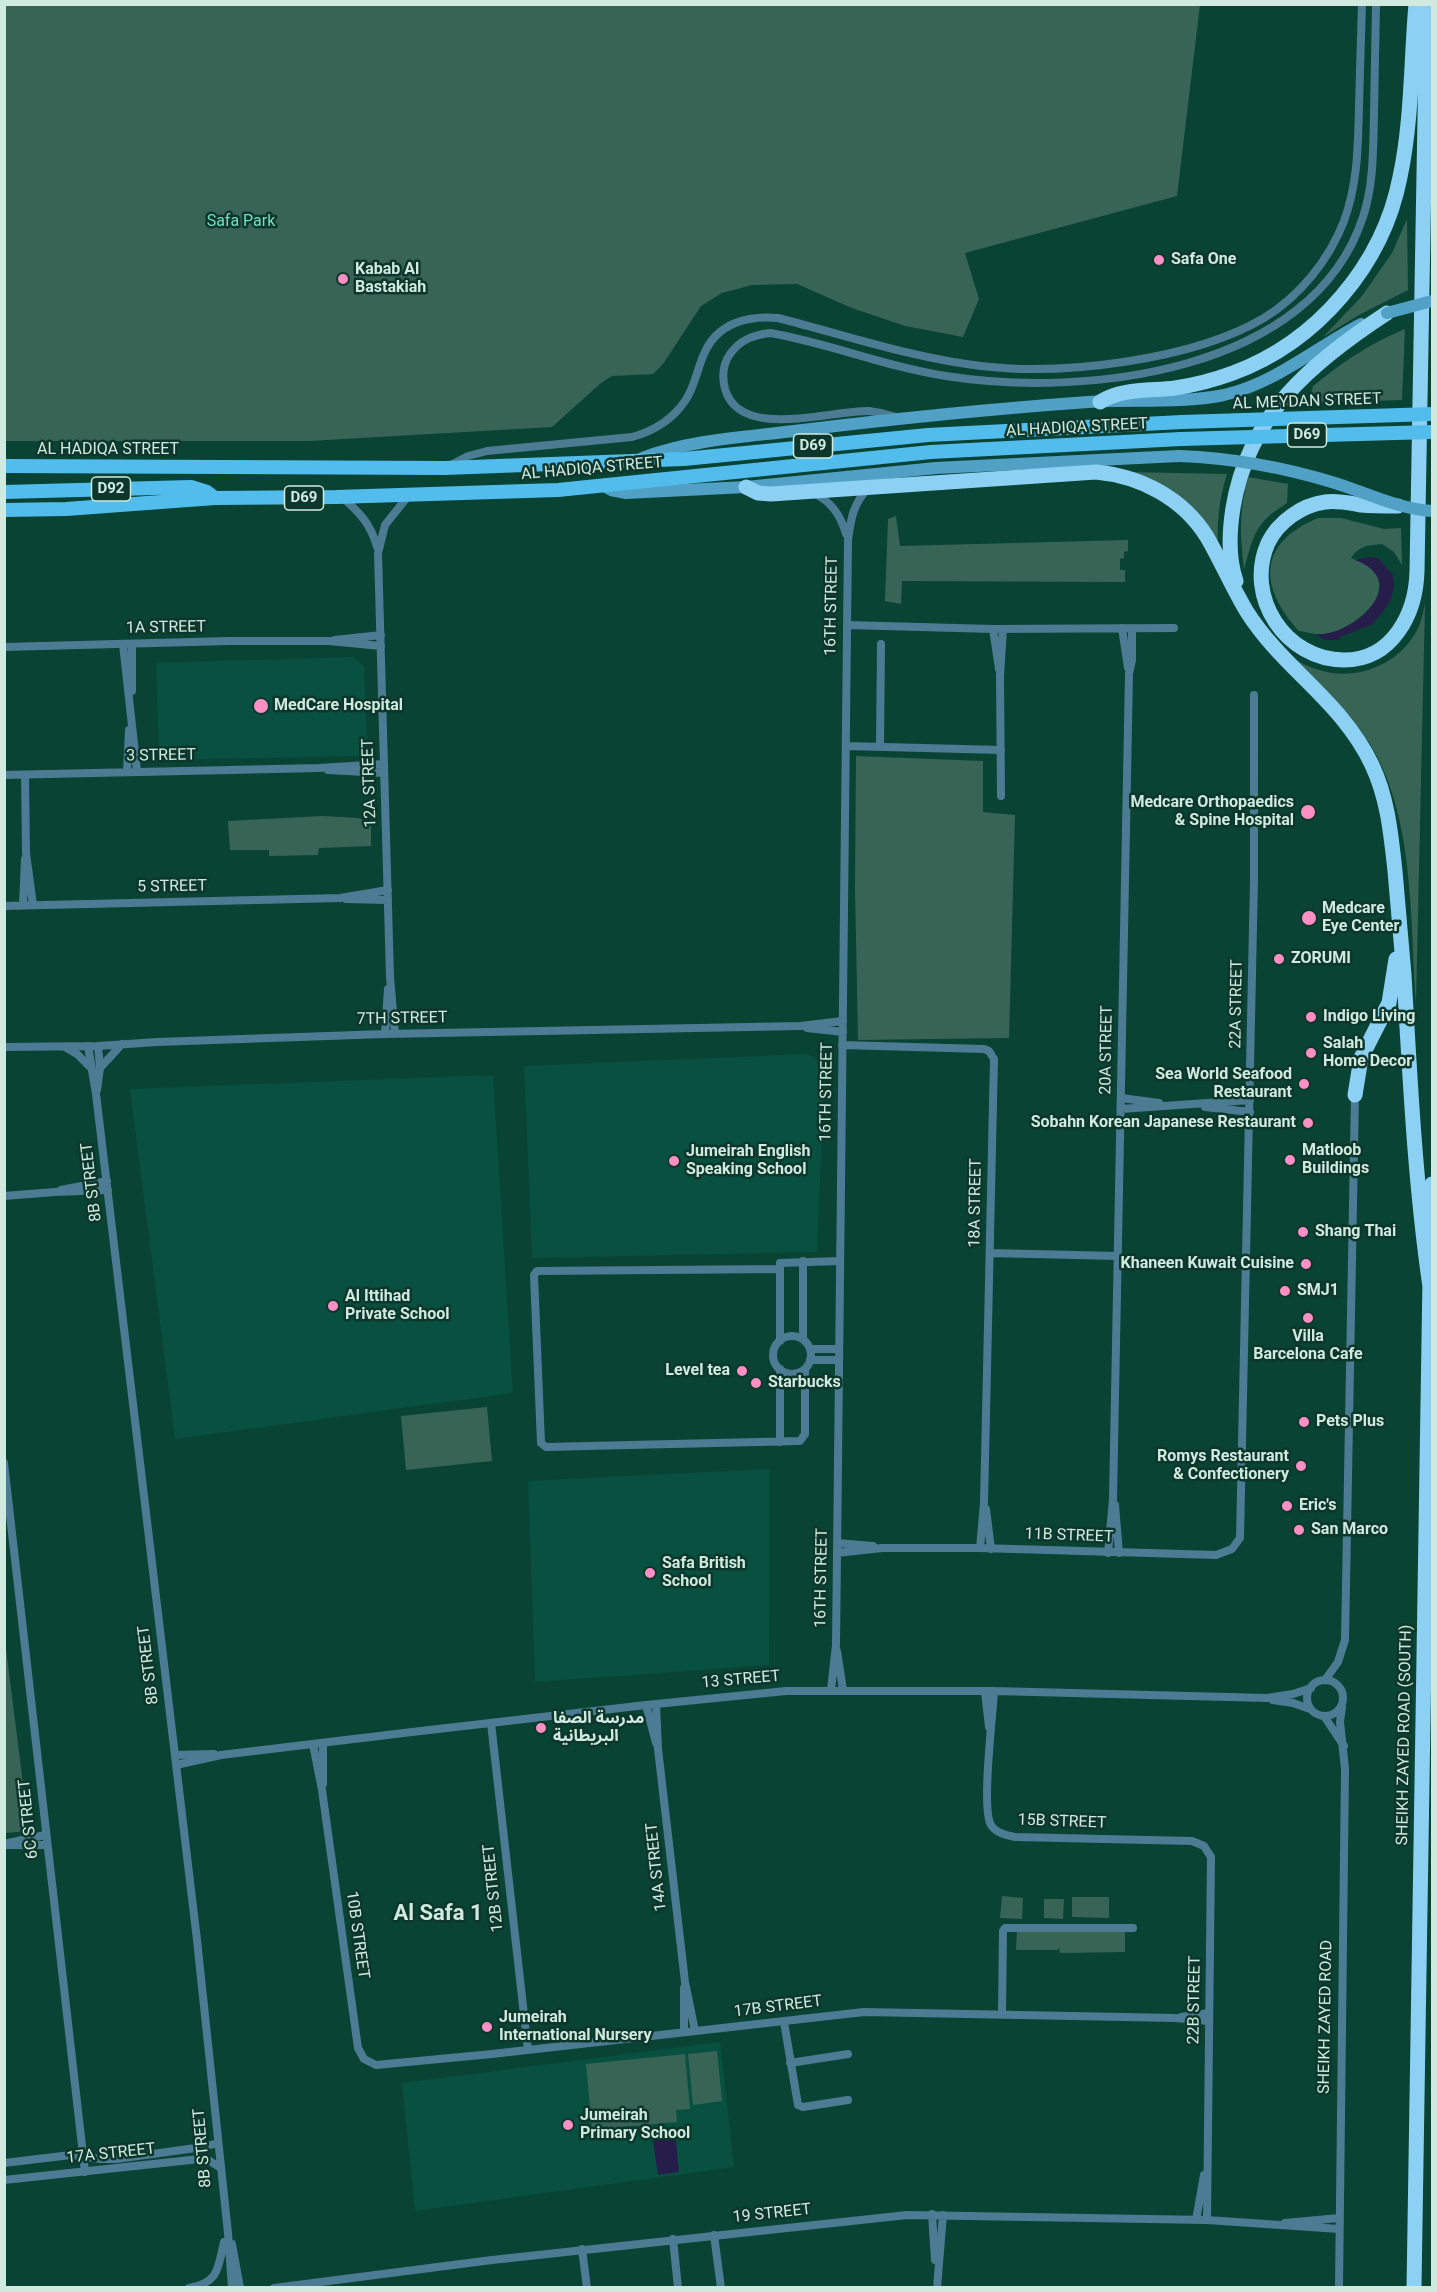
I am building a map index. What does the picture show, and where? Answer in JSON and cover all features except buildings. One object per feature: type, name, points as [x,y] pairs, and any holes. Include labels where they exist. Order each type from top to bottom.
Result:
[{"type":"highway","points":[[1100,402],[1119,394],[1197,383],[1254,364],[1279,351],[1302,334],[1323,316],[1347,290],[1377,245],[1391,212],[1400,178],[1416,4]]},
{"type":"highway","points":[[1398,506],[1324,502],[1308,506],[1294,514],[1276,532],[1264,554],[1260,570],[1260,587],[1269,612],[1295,642],[1306,649],[1344,660],[1372,653],[1395,636],[1410,613],[1414,599],[1418,560],[1427,4]]},
{"type":"highway","points":[[1247,612],[1234,576],[1230,555],[1230,536],[1234,499],[1252,446],[1271,413],[1295,384],[1339,346],[1387,313]]},
{"type":"highway","points":[[746,487],[758,493],[771,495],[1080,472],[1112,473],[1128,477],[1164,495],[1195,521],[1205,534],[1247,612],[1280,654],[1338,711],[1365,751],[1380,786],[1389,823],[1400,921],[1418,1186],[1430,1287]]},
{"type":"highway","points":[[1354,1095],[1361,1058],[1386,1011],[1391,994],[1400,921]]},
{"type":"highway","name":"SHEIKH ZAYED ROAD (SOUTH)","points":[[1414,2288],[1432,1184]]},
{"type":"main road","points":[[634,461],[694,445],[899,418],[1100,402],[1191,399],[1241,390],[1272,378],[1346,332],[1387,313],[1432,301]]},
{"type":"main road","name":"AL MEYDAN STREET","points":[[1182,422],[1432,414]]},
{"type":"main road","name":"AL HADIQA STREET","points":[[5,467],[445,468],[634,461],[720,456],[928,435],[1182,422]]},
{"type":"main road","name":"AL MEYDAN STREET","points":[[1181,439],[1432,432]]},
{"type":"main road","name":"AL HADIQA STREET","points":[[4,510],[66,509],[215,498],[510,493],[931,452],[1181,439]]},
{"type":"main road","points":[[603,485],[610,490],[626,493],[746,487],[936,468],[1179,456],[1225,459],[1293,470],[1398,506],[1432,511]]},
{"type":"main road","name":"D92","points":[[4,492],[191,487],[207,492],[215,498]]},
{"type":"street","points":[[445,468],[468,456],[487,451],[632,437],[649,432],[675,414],[685,402],[710,342],[733,323],[747,318],[763,316],[778,318],[951,362],[983,367],[1056,369],[1130,360],[1200,345],[1233,333],[1265,317],[1289,300],[1326,257],[1340,231],[1349,207],[1357,165],[1362,4]]},
{"type":"street","points":[[899,418],[869,411],[770,419],[750,416],[732,402],[726,392],[723,380],[724,367],[728,356],[736,346],[752,337],[770,333],[945,376],[991,382],[1054,383],[1131,375],[1196,361],[1238,346],[1270,330],[1296,312],[1339,266],[1356,238],[1364,215],[1372,169],[1376,4]]},
{"type":"street","name":"16TH STREET","points":[[831,1690],[836,1645],[848,540],[853,509],[870,487]]},
{"type":"street","name":"16TH STREET","points":[[811,492],[822,497],[836,510],[848,540]]},
{"type":"street","name":"12A STREET","points":[[378,553],[385,525],[409,495]]},
{"type":"street","name":"12A STREET","points":[[342,497],[362,515],[370,527],[378,553],[390,976],[396,1034]]},
{"type":"street","points":[[847,625],[993,629],[1174,628]]},
{"type":"street","name":"20A STREET","points":[[1108,1553],[1113,1499],[1129,674],[1122,628]]},
{"type":"street","name":"20A STREET","points":[[1129,674],[1132,660],[1132,628]]},
{"type":"street","points":[[993,629],[1000,676]]},
{"type":"street","points":[[1001,796],[1000,676],[1003,629]]},
{"type":"street","name":"1A STREET","points":[[4,647],[329,641],[381,635]]},
{"type":"street","name":"1A STREET","points":[[329,641],[381,646]]},
{"type":"street","points":[[123,644],[130,698],[127,771]]},
{"type":"street","points":[[130,698],[133,683],[132,644]]},
{"type":"street","points":[[880,747],[881,644]]},
{"type":"street","name":"22A STREET","points":[[1242,1530],[1254,879],[1254,695]]},
{"type":"street","points":[[130,724],[137,771]]},
{"type":"street","points":[[846,746],[1001,750]]},
{"type":"street","name":"3 STREET","points":[[4,776],[127,771],[384,768]]},
{"type":"street","points":[[25,775],[26,853],[33,905]]},
{"type":"street","points":[[23,905],[26,853]]},
{"type":"street","name":"5 STREET","points":[[4,906],[340,898],[388,890]]},
{"type":"street","name":"5 STREET","points":[[340,898],[388,900]]},
{"type":"street","name":"12A STREET","points":[[385,1034],[390,976]]},
{"type":"street","name":"7TH STREET","points":[[4,1047],[98,1046],[385,1034],[800,1026],[843,1021]]},
{"type":"street","name":"7TH STREET","points":[[800,1026],[843,1032]]},
{"type":"street","points":[[65,1047],[95,1067],[123,1044]]},
{"type":"street","name":"18A STREET","points":[[842,1045],[984,1049],[992,1055],[994,1064],[984,1503],[980,1548]]},
{"type":"street","name":"8B STREET","points":[[88,1046],[95,1067]]},
{"type":"street","name":"8B STREET","points":[[98,1046],[95,1067],[96,1094],[175,1755],[228,2233],[232,2288]]},
{"type":"street","points":[[1325,1680],[1338,1662],[1345,1640],[1354,1095]]},
{"type":"street","points":[[1121,1098],[1166,1105]]},
{"type":"street","points":[[1121,1109],[1250,1100]]},
{"type":"street","points":[[1198,1105],[1213,1109],[1250,1112]]},
{"type":"street","points":[[4,1196],[55,1191],[107,1181]]},
{"type":"street","points":[[55,1191],[108,1191]]},
{"type":"street","points":[[990,1254],[1118,1256]]},
{"type":"street","points":[[780,1442],[780,1369],[774,1355],[780,1341],[779,1269],[783,1262],[840,1261]]},
{"type":"street","points":[[779,1269],[539,1270],[534,1275],[543,1446],[798,1442],[804,1437],[805,1369],[810,1360],[810,1349],[803,1339],[803,1262]]},
{"type":"street","points":[[780,1341],[789,1336],[803,1339]]},
{"type":"street","points":[[810,1349],[839,1349]]},
{"type":"street","points":[[810,1360],[839,1360]]},
{"type":"street","points":[[780,1369],[790,1373],[805,1369]]},
{"type":"street","name":"6C STREET","points":[[4,1463],[8,1528],[85,2172]]},
{"type":"street","name":"20A STREET","points":[[1113,1499],[1119,1553]]},
{"type":"street","name":"18A STREET","points":[[984,1503],[992,1549]]},
{"type":"street","name":"11B STREET","points":[[837,1552],[882,1548],[980,1548],[1216,1555],[1232,1549],[1240,1538],[1242,1530]]},
{"type":"street","name":"11B STREET","points":[[837,1543],[882,1548]]},
{"type":"street","name":"16TH STREET","points":[[836,1645],[843,1690]]},
{"type":"street","points":[[1325,1680],[1341,1688],[1344,1701],[1342,1707],[1331,1716],[1324,1716],[1293,1703],[1267,1698],[1293,1694],[1325,1680]]},
{"type":"street","points":[[1310,1709],[1307,1698],[1311,1688]]},
{"type":"street","name":"13 STREET","points":[[176,1765],[221,1755],[646,1705],[786,1691],[990,1691],[1267,1698]]},
{"type":"street","name":"15B STREET","points":[[990,1691],[988,1818],[1001,1834],[1015,1837],[1192,1841]]},
{"type":"street","name":"14A STREET","points":[[656,1704],[658,1749],[685,1982],[695,2031]]},
{"type":"street","name":"14A STREET","points":[[646,1705],[658,1749]]},
{"type":"street","name":"SHEIKH ZAYED ROAD","points":[[1339,2288],[1344,1746],[1340,1722],[1342,1707]]},
{"type":"street","points":[[1324,1716],[1344,1746]]},
{"type":"street","name":"12B STREET","points":[[491,1723],[528,2050]]},
{"type":"street","name":"10B STREET","points":[[322,1790],[323,1743]]},
{"type":"street","name":"10B STREET","points":[[313,1744],[322,1790],[358,2048],[360,2054],[369,2063],[387,2065]]},
{"type":"street","name":"13 STREET","points":[[175,1755],[221,1755]]},
{"type":"street","points":[[4,1844],[45,1835]]},
{"type":"street","name":"22B STREET","points":[[1192,1841],[1204,1846],[1212,1863],[1207,2220]]},
{"type":"street","points":[[4,1844],[46,1845]]},
{"type":"street","points":[[1002,2014],[1003,1931],[1005,1928],[1133,1928]]},
{"type":"street","name":"14A STREET","points":[[684,2032],[685,1982]]},
{"type":"street","name":"17B STREET","points":[[387,2065],[879,2012],[1209,2017]]},
{"type":"street","points":[[784,2022],[796,2101],[800,2106],[848,2100]]},
{"type":"street","points":[[790,2063],[848,2054]]},
{"type":"street","name":"17A STREET","points":[[4,2163],[70,2155],[116,2159],[203,2148],[218,2143]]},
{"type":"street","name":"17A STREET","points":[[4,2180],[200,2159],[210,2161],[219,2167]]},
{"type":"street","name":"22B STREET","points":[[1196,2220],[1206,2169]]},
{"type":"street","points":[[932,2214],[937,2288]]},
{"type":"street","name":"19 STREET","points":[[273,2288],[582,2249],[932,2214],[1207,2220],[1339,2229]]},
{"type":"street","points":[[937,2266],[943,2215]]},
{"type":"street","name":"19 STREET","points":[[1276,2225],[1340,2218]]},
{"type":"street","points":[[189,2288],[206,2282],[217,2271],[228,2233]]},
{"type":"street","name":"8B STREET","points":[[228,2233],[240,2288]]},
{"type":"street","points":[[714,2235],[721,2288]]},
{"type":"street","points":[[673,2239],[678,2288]]},
{"type":"street","points":[[582,2249],[587,2288]]},
{"type":"shaded area","points":[[1368,557],[1378,558],[1393,575],[1394,587],[1390,602],[1373,624],[1340,637],[1340,640],[1324,640],[1316,634],[1330,633],[1360,618],[1371,607],[1378,594],[1379,581],[1372,570],[1355,560]]},
{"type":"shaded area","name":"MedCare Hospital","points":[[353,657],[364,666],[367,746],[360,756],[159,760],[156,663]]},
{"type":"shaded area","name":"Jumeirah English Speaking School","points":[[809,1054],[825,1066],[817,1252],[532,1258],[524,1066]]},
{"type":"shaded area","name":"Al Ittihad Private School","points":[[493,1075],[513,1393],[175,1439],[130,1089]]},
{"type":"shaded area","name":"Safa British School","points":[[770,1469],[769,1665],[535,1682],[528,1481]]},
{"type":"shaded area","name":"Jumeirah Primary School","points":[[720,2042],[734,2167],[415,2211],[402,2083]]},
{"type":"shaded area","points":[[675,2131],[679,2172],[658,2175],[652,2135]]},
{"type":"green space","name":"Safa Park","points":[[4,5],[1200,5],[1177,196],[965,253],[979,299],[963,337],[905,326],[852,308],[797,284],[752,285],[722,293],[701,306],[663,364],[653,374],[612,376],[552,427],[309,441],[5,441]]},
{"type":"green space","points":[[1407,219],[1408,290],[1359,315],[1323,337],[1362,296],[1392,253]]},
{"type":"green space","points":[[1405,329],[1402,400],[1309,403],[1313,386],[1324,377],[1368,347]]},
{"type":"green space","points":[[1125,472],[1227,474],[1219,510],[1218,546],[1197,518]]},
{"type":"green space","points":[[1248,477],[1288,484],[1287,503],[1268,517],[1257,530],[1244,569],[1241,523]]},
{"type":"green space","points":[[896,516],[900,546],[1128,540],[1128,551],[1124,552],[1124,558],[1120,559],[1120,570],[1125,570],[1125,582],[902,581],[901,604],[885,601],[888,519]]},
{"type":"green space","points":[[1318,518],[1341,518],[1384,529],[1401,528],[1402,565],[1394,552],[1382,544],[1368,546],[1357,551],[1351,558],[1367,565],[1378,576],[1380,586],[1378,596],[1372,606],[1343,628],[1314,634],[1299,631],[1286,614],[1276,598],[1271,582],[1271,567],[1275,553],[1284,540],[1298,528]]},
{"type":"green space","points":[[1425,604],[1416,1003],[1407,868],[1394,801],[1383,770],[1368,741],[1351,718],[1332,696],[1290,657],[1309,667],[1331,673],[1361,672],[1375,667],[1401,651],[1411,640],[1420,623]]},
{"type":"green space","points":[[856,756],[983,761],[983,812],[1015,815],[1009,1038],[858,1040],[855,888]]},
{"type":"green space","points":[[322,816],[359,818],[371,824],[371,846],[319,848],[318,855],[269,856],[269,850],[230,850],[228,821]]},
{"type":"green space","points":[[487,1407],[492,1461],[406,1470],[401,1416]]},
{"type":"green space","points":[[4,1633],[29,1831],[5,1833],[4,1833]]},
{"type":"green space","points":[[1002,1896],[1023,1898],[1022,1919],[1000,1918]]},
{"type":"green space","points":[[1072,1897],[1109,1897],[1109,1918],[1072,1917]]},
{"type":"green space","points":[[1044,1899],[1064,1899],[1063,1919],[1044,1918]]},
{"type":"green space","points":[[1017,1929],[1125,1931],[1125,1952],[1060,1953],[1059,1947],[1058,1950],[1016,1950]]},
{"type":"green space","points":[[717,2051],[722,2101],[693,2105],[688,2054]]},
{"type":"green space","points":[[685,2054],[690,2109],[676,2110],[677,2122],[592,2130],[586,2064]]},
{"type":"place","name":"Safa One","points":[[1159,260]]},
{"type":"place","name":"Kabab Al Bastakiah","points":[[343,279]]},
{"type":"place","name":"MedCare Hospital","points":[[261,706]]},
{"type":"place","name":"Medcare Orthopaedics & Spine Hospital","points":[[1308,812]]},
{"type":"place","name":"Medcare Eye Center","points":[[1309,918]]},
{"type":"place","name":"ZORUMI","points":[[1279,959]]},
{"type":"place","name":"Indigo Living","points":[[1311,1017]]},
{"type":"place","name":"Salah Home Decor","points":[[1311,1053]]},
{"type":"place","name":"Sea World Seafood Restaurant","points":[[1304,1084]]},
{"type":"place","name":"Sobahn Korean Japanese Restaurant","points":[[1308,1123]]},
{"type":"place","name":"Matloob Buildings","points":[[1290,1160]]},
{"type":"place","name":"Jumeirah English Speaking School","points":[[674,1161]]},
{"type":"place","name":"Shang Thai","points":[[1303,1232]]},
{"type":"place","name":"Khaneen Kuwait Cuisine","points":[[1306,1264]]},
{"type":"place","name":"SMJ1","points":[[1285,1291]]},
{"type":"place","name":"Al Ittihad Private School","points":[[333,1306]]},
{"type":"place","name":"Villa Barcelona Cafe","points":[[1308,1318]]},
{"type":"place","name":"Level tea","points":[[742,1371]]},
{"type":"place","name":"Starbucks","points":[[756,1383]]},
{"type":"place","name":"Pets Plus","points":[[1304,1422]]},
{"type":"place","name":"Romys Restaurant & Confectionery","points":[[1301,1466]]},
{"type":"place","name":"Eric's","points":[[1287,1506]]},
{"type":"place","name":"San Marco","points":[[1299,1530]]},
{"type":"place","name":"Safa British School","points":[[650,1573]]},
{"type":"place","name":"مدرسة الصفا البريطانية","points":[[541,1728]]},
{"type":"place","name":"Jumeirah International Nursery","points":[[487,2027]]},
{"type":"place","name":"Jumeirah Primary School","points":[[568,2125]]},
{"type":"district","name":"Al Safa 1","points":[[438,1914]]}]
